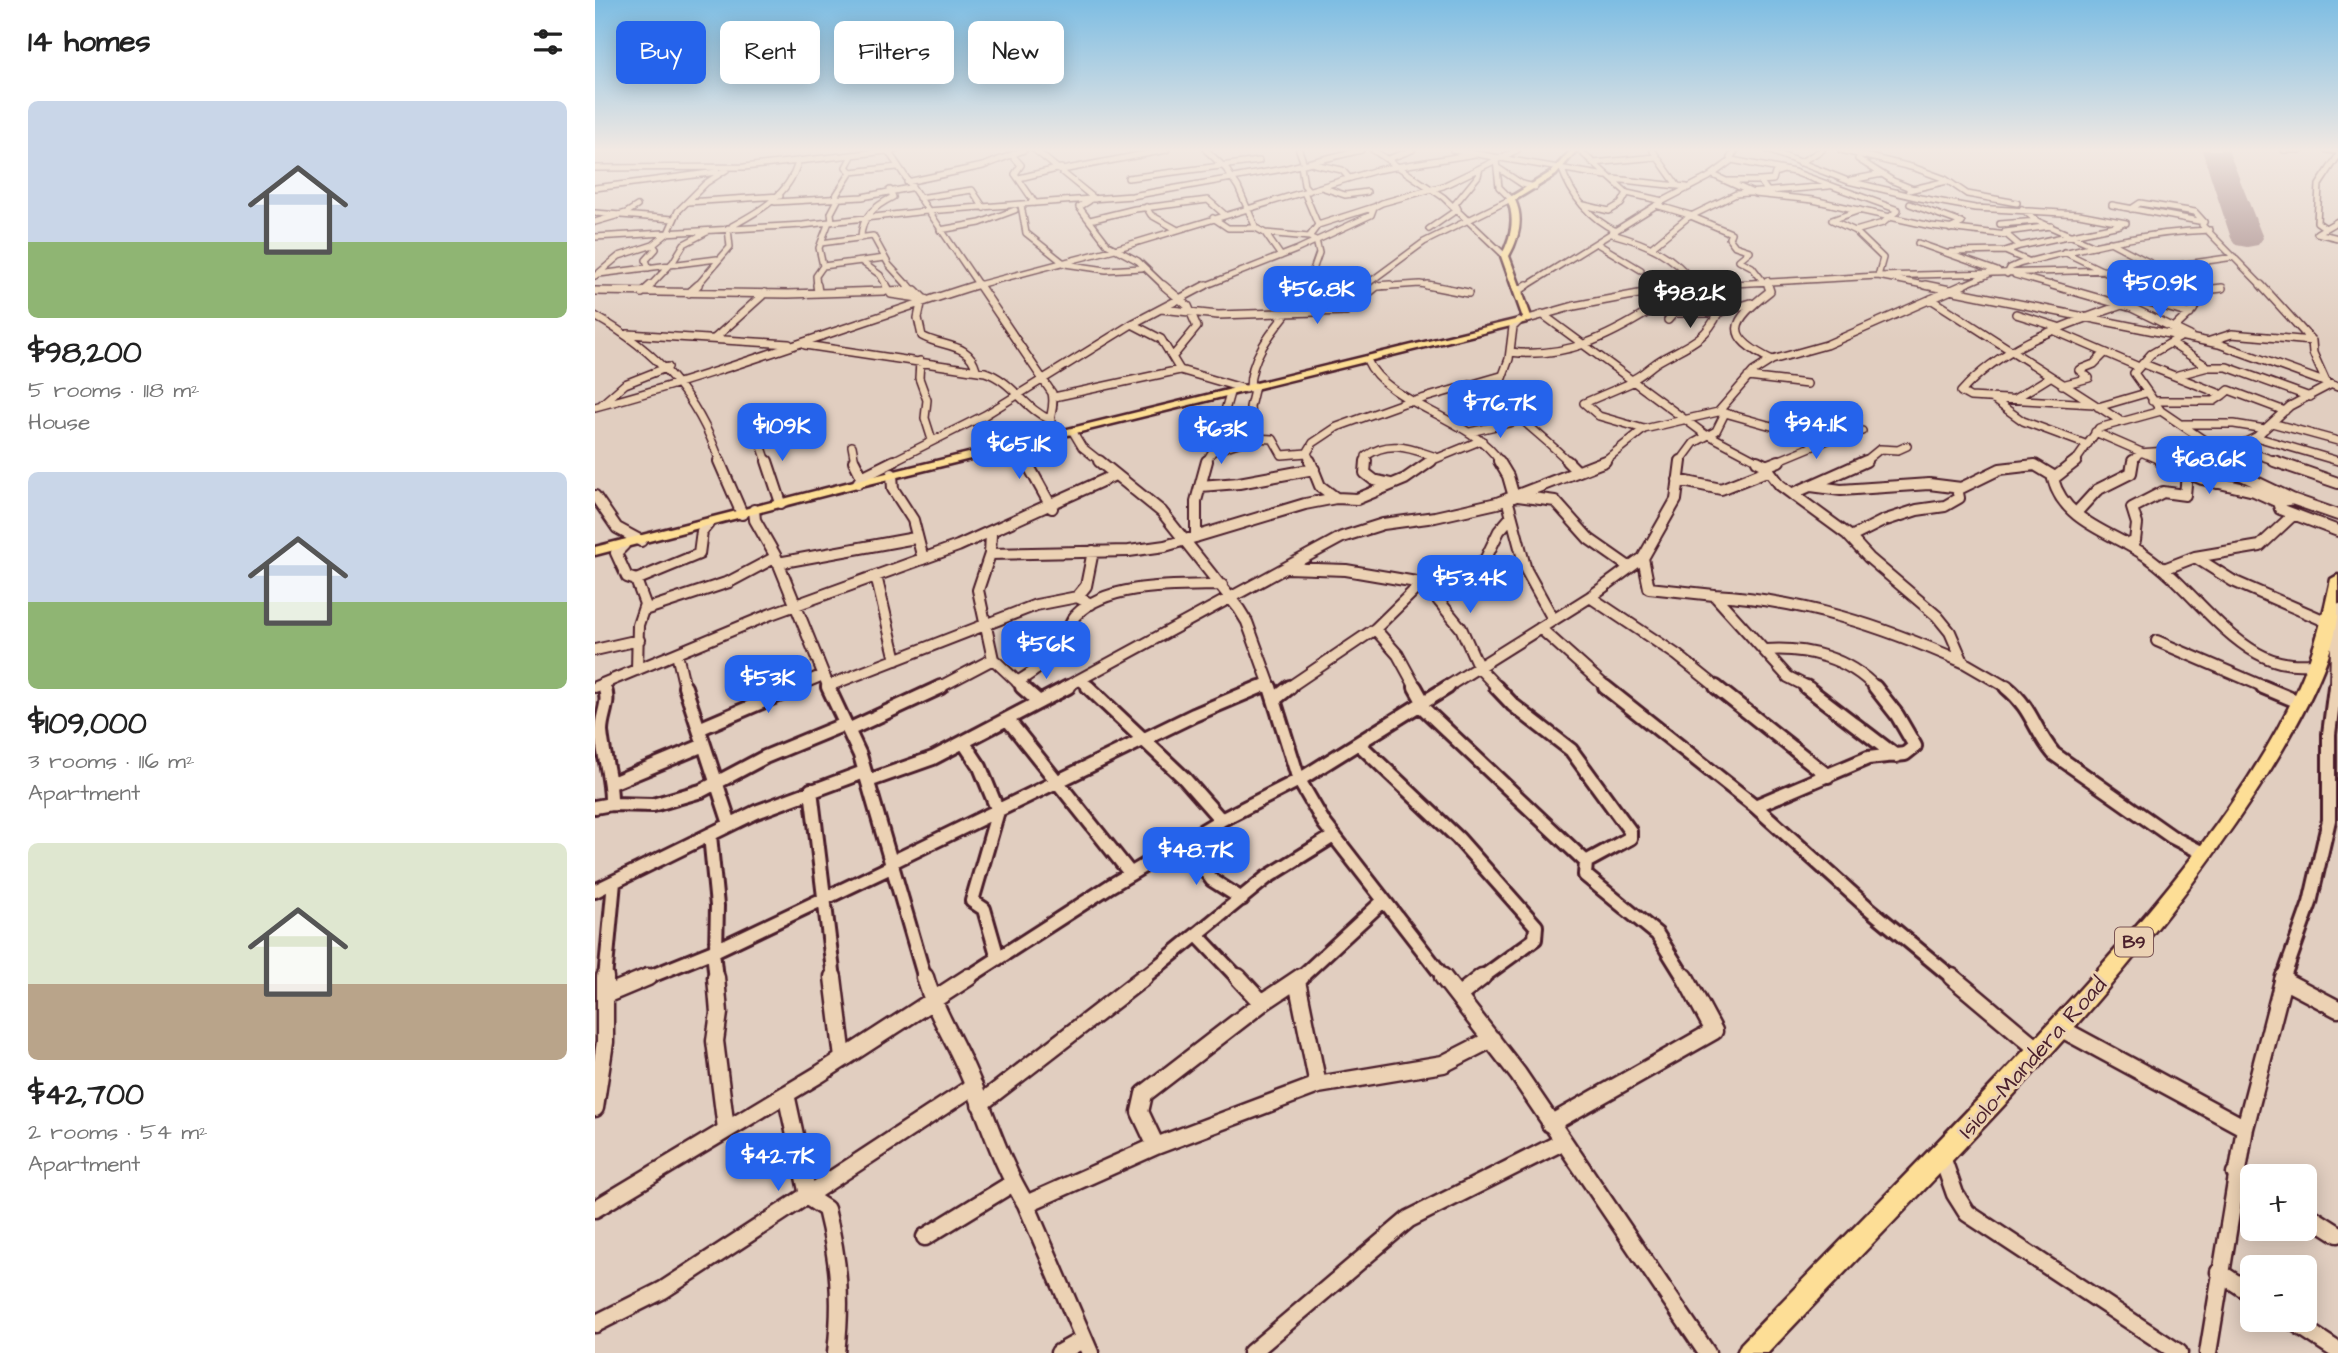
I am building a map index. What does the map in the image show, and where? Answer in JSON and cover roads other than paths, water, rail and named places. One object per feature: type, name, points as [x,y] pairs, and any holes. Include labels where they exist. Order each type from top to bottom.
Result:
[{"type":"highway","name":"Isiolo-Mandera Road","points":[[1750,1353],[1819,1279],[1942,1157],[2040,1051],[2149,925],[2259,778],[2319,664],[2337,587]]},
{"type":"main road","points":[[595,551],[708,524],[860,480],[1073,432],[1524,320],[1520,290],[1505,256],[1510,247],[1516,213]]},
{"type":"street","points":[[597,213],[673,219]]},
{"type":"street","points":[[595,222],[623,213]]},
{"type":"street","points":[[597,273],[619,256],[653,245],[668,233],[678,213]]},
{"type":"street","points":[[729,228],[755,213]]},
{"type":"street","points":[[818,292],[816,276],[823,266],[819,250],[831,213]]},
{"type":"street","points":[[860,238],[864,218],[871,213]]},
{"type":"street","points":[[595,237],[830,222],[908,213]]},
{"type":"street","points":[[928,213],[980,284],[1054,397],[1056,411],[1048,431],[1049,435],[1056,436]]},
{"type":"street","points":[[940,230],[980,223],[1004,213]]},
{"type":"street","points":[[1024,213],[1026,233],[1061,262],[1074,267],[1106,270],[1142,268]]},
{"type":"street","points":[[1084,213],[1100,237],[1115,249],[1129,255],[1181,299],[1193,313],[1197,324],[1195,331],[1174,355]]},
{"type":"street","points":[[1090,220],[1120,213]]},
{"type":"street","points":[[1150,213],[1177,229]]},
{"type":"street","points":[[1251,213],[1256,228]]},
{"type":"street","points":[[1253,438],[1250,388],[1255,361],[1272,332],[1297,305],[1316,267],[1320,252],[1313,239],[1318,225],[1314,213]]},
{"type":"street","points":[[1318,225],[1354,213]]},
{"type":"street","points":[[852,446],[852,457],[860,480],[985,415],[1132,324],[1216,280],[1281,256],[1372,213]]},
{"type":"street","points":[[1429,229],[1450,213]]},
{"type":"street","points":[[1463,213],[1505,256]]},
{"type":"street","points":[[1317,312],[1347,301],[1383,270],[1425,242],[1484,213]]},
{"type":"street","points":[[1588,213],[1614,232],[1653,246],[1681,264],[1695,284]]},
{"type":"street","points":[[1520,290],[1643,213]]},
{"type":"street","points":[[1668,320],[1674,313],[1718,313],[1751,303],[1770,291],[1765,280],[1752,267],[1739,260],[1750,251],[1735,246],[1729,238],[1731,233],[1681,213]]},
{"type":"street","points":[[1653,246],[1663,242],[1673,228],[1698,213]]},
{"type":"street","points":[[1851,213],[1832,220],[1855,231],[1883,258],[1878,276]]},
{"type":"street","points":[[1875,213],[1950,229],[2006,233],[2051,226]]},
{"type":"street","points":[[1855,231],[1897,213]]},
{"type":"street","points":[[1935,213],[1962,223],[1950,229]]},
{"type":"street","points":[[1992,213],[2006,233],[2020,246]]},
{"type":"street","points":[[2028,213],[2095,246]]},
{"type":"street","points":[[1945,254],[2005,251],[2069,234],[2126,223],[2072,213]]},
{"type":"street","points":[[2154,213],[2204,222],[2202,225],[2210,230],[2312,341],[2315,364],[2332,385]]},
{"type":"street","points":[[2317,213],[2317,222],[2324,227]]},
{"type":"street","points":[[597,408],[683,384],[839,328],[924,301],[1115,249],[1224,214]]},
{"type":"street","points":[[1213,218],[1228,228],[1256,228],[1265,233],[1313,239]]},
{"type":"street","points":[[2000,224],[2037,220]]},
{"type":"street","points":[[2338,221],[2316,233],[2338,238]]},
{"type":"street","points":[[2114,226],[2134,238]]},
{"type":"street","points":[[641,293],[656,283],[683,250],[684,244],[715,228]]},
{"type":"street","points":[[689,293],[704,281],[717,260],[730,247],[729,228]]},
{"type":"street","points":[[2008,274],[2010,268],[2028,261],[2110,242],[2178,230],[2210,230]]},
{"type":"street","points":[[1265,233],[1281,256]]},
{"type":"street","points":[[821,243],[874,237],[885,258],[912,289]]},
{"type":"street","points":[[2110,242],[2160,268]]},
{"type":"street","points":[[1596,243],[1640,270]]},
{"type":"street","points":[[1919,243],[2020,279],[2090,294],[2123,305],[2175,327],[2195,340]]},
{"type":"street","points":[[649,268],[646,260],[656,249],[653,245]]},
{"type":"street","points":[[2005,251],[2028,261]]},
{"type":"street","points":[[2064,253],[2098,271],[2153,293]]},
{"type":"street","points":[[1577,471],[1496,394],[1510,352],[1513,327],[1542,314],[1695,284],[2160,268],[2234,257]]},
{"type":"street","points":[[823,266],[885,258]]},
{"type":"street","points":[[597,273],[717,260]]},
{"type":"street","points":[[862,262],[880,275],[891,294],[924,301]]},
{"type":"street","points":[[2146,393],[2096,406],[2016,398],[1970,397],[1961,392],[1980,371],[2010,352],[2084,317],[2153,293],[2192,274],[2200,263]]},
{"type":"street","points":[[595,1209],[786,1094],[1130,873],[1359,744],[1590,597],[1643,558],[1676,500],[1685,454],[1719,427],[1722,412],[1748,377],[1772,360],[1826,345],[1989,274]]},
{"type":"street","points":[[1878,276],[2207,342],[2332,385]]},
{"type":"street","points":[[656,283],[659,293]]},
{"type":"street","points":[[1161,309],[1193,313],[1346,311],[1377,286],[1420,284],[1468,293]]},
{"type":"street","points":[[1672,288],[1701,312]]},
{"type":"street","points":[[2175,327],[2190,314],[2206,289],[2222,288]]},
{"type":"street","points":[[595,291],[765,293],[912,289],[917,290],[924,301]]},
{"type":"street","points":[[1510,352],[1533,355],[1583,346],[1622,330],[1653,309],[1654,304],[1646,292]]},
{"type":"street","points":[[714,339],[765,293]]},
{"type":"street","points":[[1931,299],[2119,420]]},
{"type":"street","points":[[2139,299],[2190,314]]},
{"type":"street","points":[[924,301],[918,318],[922,337],[931,342],[965,348],[971,353],[976,369]]},
{"type":"street","points":[[1751,303],[1744,311],[1738,332],[1740,341],[1772,360]]},
{"type":"street","points":[[1644,429],[1599,416],[1584,402],[1642,377],[1651,365],[1694,346],[1711,328],[1718,313]]},
{"type":"street","points":[[1542,314],[1683,418],[1767,468],[1792,494],[1851,537],[1868,558],[1944,623],[1963,662]]},
{"type":"street","points":[[2016,314],[2056,329],[2104,354],[2285,411]]},
{"type":"street","points":[[595,316],[628,334],[668,367],[683,384],[710,438],[731,498],[742,514]]},
{"type":"street","points":[[1132,324],[1161,338],[1174,355],[1180,370]]},
{"type":"street","points":[[628,334],[858,349],[976,369],[1003,379],[1033,413],[1051,420]]},
{"type":"street","points":[[2207,342],[2232,334],[2312,341]]},
{"type":"street","points":[[2179,338],[2153,352],[2134,373],[2161,411],[2215,449],[2227,468]]},
{"type":"street","points":[[2172,344],[2208,367]]},
{"type":"street","points":[[2062,385],[2089,378],[2079,370],[2094,364],[2104,354]]},
{"type":"street","points":[[1367,360],[1370,368],[1379,377],[1410,401],[1470,432],[1482,440],[1497,457],[1512,497],[1511,517],[1517,529],[1526,570],[1553,619]]},
{"type":"street","points":[[920,361],[919,378],[927,398],[925,418],[932,440],[928,443]]},
{"type":"street","points":[[597,408],[625,384],[668,367]]},
{"type":"street","points":[[2171,375],[2208,367],[2230,368],[2310,397]]},
{"type":"street","points":[[1054,397],[1180,370],[1250,388]]},
{"type":"street","points":[[1307,453],[1316,440],[1335,428],[1410,401],[1501,376]]},
{"type":"street","points":[[2152,401],[2214,401],[2250,376]]},
{"type":"street","points":[[1748,377],[1807,384]]},
{"type":"street","points":[[2016,398],[2050,377]]},
{"type":"street","points":[[2076,513],[2097,490],[2131,473],[2133,458],[2139,453],[2235,447],[2256,437],[2285,411],[2332,385]]},
{"type":"street","points":[[1192,538],[1205,464],[1214,451],[1221,409],[1230,393]]},
{"type":"street","points":[[1991,398],[2023,421],[2085,444]]},
{"type":"street","points":[[2161,411],[2119,420],[2095,432],[2072,466],[2055,477],[2054,485],[2060,499],[2092,526],[2129,544],[2164,569],[2183,590],[2257,652],[2286,664],[2319,664]]},
{"type":"street","points":[[595,891],[730,824],[811,790],[933,758],[1082,681],[1226,590],[1283,568],[1342,537],[1367,528],[1467,511],[1512,497],[1577,471],[1606,463],[1644,429],[1683,418],[1722,412],[1793,432],[1817,445]]},
{"type":"street","points":[[1470,432],[1522,421]]},
{"type":"street","points":[[2273,423],[2338,441]]},
{"type":"street","points":[[2183,424],[2234,424],[2265,429]]},
{"type":"street","points":[[1678,480],[1721,489],[1817,445],[1862,431]]},
{"type":"street","points":[[757,432],[781,503]]},
{"type":"street","points":[[1073,432],[1082,447],[1115,475],[1145,495],[1192,538],[1247,622],[1275,699],[1299,780],[1332,837],[1492,1039],[1707,1353]]},
{"type":"street","points":[[2095,432],[2187,474],[2254,491],[2278,502],[2292,499]]},
{"type":"street","points":[[2256,437],[2338,461]]},
{"type":"street","points":[[1214,451],[1253,438],[1273,439],[1282,455],[1307,453]]},
{"type":"street","points":[[990,554],[1146,550],[1336,498],[1357,499],[1405,479],[1436,457],[1482,440]]},
{"type":"street","points":[[1024,443],[1023,452],[1037,486],[1052,508]]},
{"type":"street","points":[[1391,484],[1374,480],[1365,473],[1366,456],[1376,448],[1393,444],[1436,457]]},
{"type":"street","points":[[1792,494],[1862,464],[1879,449],[1898,450],[1907,446]]},
{"type":"street","points":[[2235,447],[2338,483]]},
{"type":"street","points":[[1307,453],[1320,486],[1336,498]]},
{"type":"street","points":[[1811,486],[1841,490],[1911,484],[1957,488],[1971,485],[1988,474],[2010,467],[2035,465],[2055,477]]},
{"type":"street","points":[[2217,483],[2218,470],[2227,468],[2292,499],[2338,515]]},
{"type":"street","points":[[1201,486],[1239,483],[1314,469]]},
{"type":"street","points":[[892,474],[890,485],[902,508],[913,518],[915,538],[923,559]]},
{"type":"street","points":[[2129,544],[2135,541],[2137,528],[2131,508],[2163,492],[2185,495],[2187,474]]},
{"type":"street","points":[[611,804],[612,783],[607,771],[601,727],[608,696],[599,686],[796,605],[991,534],[1052,508],[1115,475]]},
{"type":"street","points":[[1851,537],[1870,525],[1916,510],[1951,505],[1959,498],[1957,488]]},
{"type":"street","points":[[595,496],[613,528],[622,535],[641,541]]},
{"type":"street","points":[[1512,497],[1555,501],[1589,539],[1629,567]]},
{"type":"street","points":[[2278,502],[2280,509],[2292,516],[2338,531]]},
{"type":"street","points":[[754,510],[755,520],[777,560],[866,776],[932,1002],[974,1086],[1013,1183],[1026,1204],[1087,1346],[1059,1353]]},
{"type":"street","points":[[2164,569],[2195,557],[2260,546],[2292,516]]},
{"type":"street","points":[[1275,699],[1307,674],[1375,629],[1424,584],[1458,574],[1485,560],[1499,531],[1511,517]]},
{"type":"street","points":[[624,545],[616,553],[618,560],[627,577],[636,580],[699,554],[702,531],[708,524]]},
{"type":"street","points":[[991,534],[990,554],[978,584],[983,623],[993,659],[1039,702]]},
{"type":"street","points":[[644,610],[734,580],[777,560],[915,538]]},
{"type":"street","points":[[1077,597],[1086,586],[1093,551]]},
{"type":"street","points":[[2195,557],[2233,581],[2330,624]]},
{"type":"street","points":[[1643,558],[1649,588],[1667,593],[1785,600],[1841,614],[1897,633],[1963,662],[2022,699],[2054,754],[2172,837],[2203,853]]},
{"type":"street","points":[[1283,568],[1346,569],[1424,584],[1461,628],[1479,668],[1513,705],[1571,750],[1630,831],[1630,838],[1587,862]]},
{"type":"street","points":[[876,576],[896,660]]},
{"type":"street","points":[[636,580],[644,595],[644,610],[638,625],[637,670]]},
{"type":"street","points":[[2208,1353],[2235,1173],[2245,1128],[2283,980],[2334,822],[2329,734],[2336,680],[2337,587]]},
{"type":"street","points":[[1017,682],[1033,673],[1055,650],[1072,620],[1091,604],[1121,593],[1226,590]]},
{"type":"street","points":[[1714,595],[1788,677],[1817,692],[1896,756]]},
{"type":"street","points":[[701,728],[826,680],[896,660],[983,623],[1044,602],[1077,597],[1091,604]]},
{"type":"street","points":[[1590,597],[1677,655],[1828,776]]},
{"type":"street","points":[[1541,628],[1632,711],[1755,806],[1866,906],[2040,1051]]},
{"type":"street","points":[[1375,629],[1398,655],[1422,704],[1513,796],[1587,862]]},
{"type":"street","points":[[595,650],[639,640]]},
{"type":"street","points":[[2157,640],[2299,702]]},
{"type":"street","points":[[1755,806],[1868,758],[1896,756],[1915,746],[1887,702],[1858,670],[1850,665],[1785,649],[1766,650]]},
{"type":"street","points":[[677,654],[688,699],[701,728],[730,824]]},
{"type":"street","points":[[595,807],[611,804],[653,805],[717,784],[759,760],[907,705],[993,659]]},
{"type":"street","points":[[1082,681],[1144,739],[1221,820]]},
{"type":"street","points":[[605,995],[715,951],[822,901],[1144,739],[1268,683]]},
{"type":"street","points":[[1008,720],[1130,873]]},
{"type":"street","points":[[964,743],[980,767],[998,811],[972,901],[983,909],[998,958]]},
{"type":"street","points":[[1359,744],[1399,787],[1429,810],[1468,850],[1535,926],[1535,939],[1531,939],[1458,996]]},
{"type":"street","points":[[612,783],[704,745]]},
{"type":"street","points":[[811,790],[822,901],[843,1058]]},
{"type":"street","points":[[710,835],[716,906],[715,951],[719,1019],[715,1041],[726,1129]]},
{"type":"street","points":[[980,1104],[1198,936],[1279,869],[1332,837]]},
{"type":"street","points":[[1184,842],[1212,880],[1242,899]]},
{"type":"street","points":[[1550,1124],[1714,1031],[1670,951],[1646,922],[1585,875],[1587,862]]},
{"type":"street","points":[[595,1108],[605,1042],[605,995],[614,882]]},
{"type":"street","points":[[1156,1146],[1140,1112],[1144,1094],[1262,1003],[1297,981],[1382,902]]},
{"type":"street","points":[[1198,936],[1262,1003]]},
{"type":"street","points":[[2283,980],[2338,1009]]},
{"type":"street","points":[[1297,981],[1318,1085]]},
{"type":"street","points":[[2060,1028],[2245,1128]]},
{"type":"street","points":[[1026,1204],[1156,1146],[1318,1085],[1443,1064],[1492,1039]]},
{"type":"street","points":[[595,1324],[663,1290],[974,1086]]},
{"type":"street","points":[[786,1094],[807,1195],[826,1209],[836,1245],[841,1310],[836,1353]]},
{"type":"street","points":[[1251,1353],[1409,1219],[1562,1142]]},
{"type":"street","points":[[1942,1157],[1960,1204],[1982,1225],[2179,1353]]},
{"type":"street","points":[[2235,1173],[2240,1176]]},
{"type":"street","points":[[925,1237],[1013,1183]]},
{"type":"street","points":[[2317,1221],[2338,1234]]},
{"type":"street","points":[[2219,1272],[2240,1286]]},
{"type":"street","points":[[2310,1332],[2338,1350]]}]
